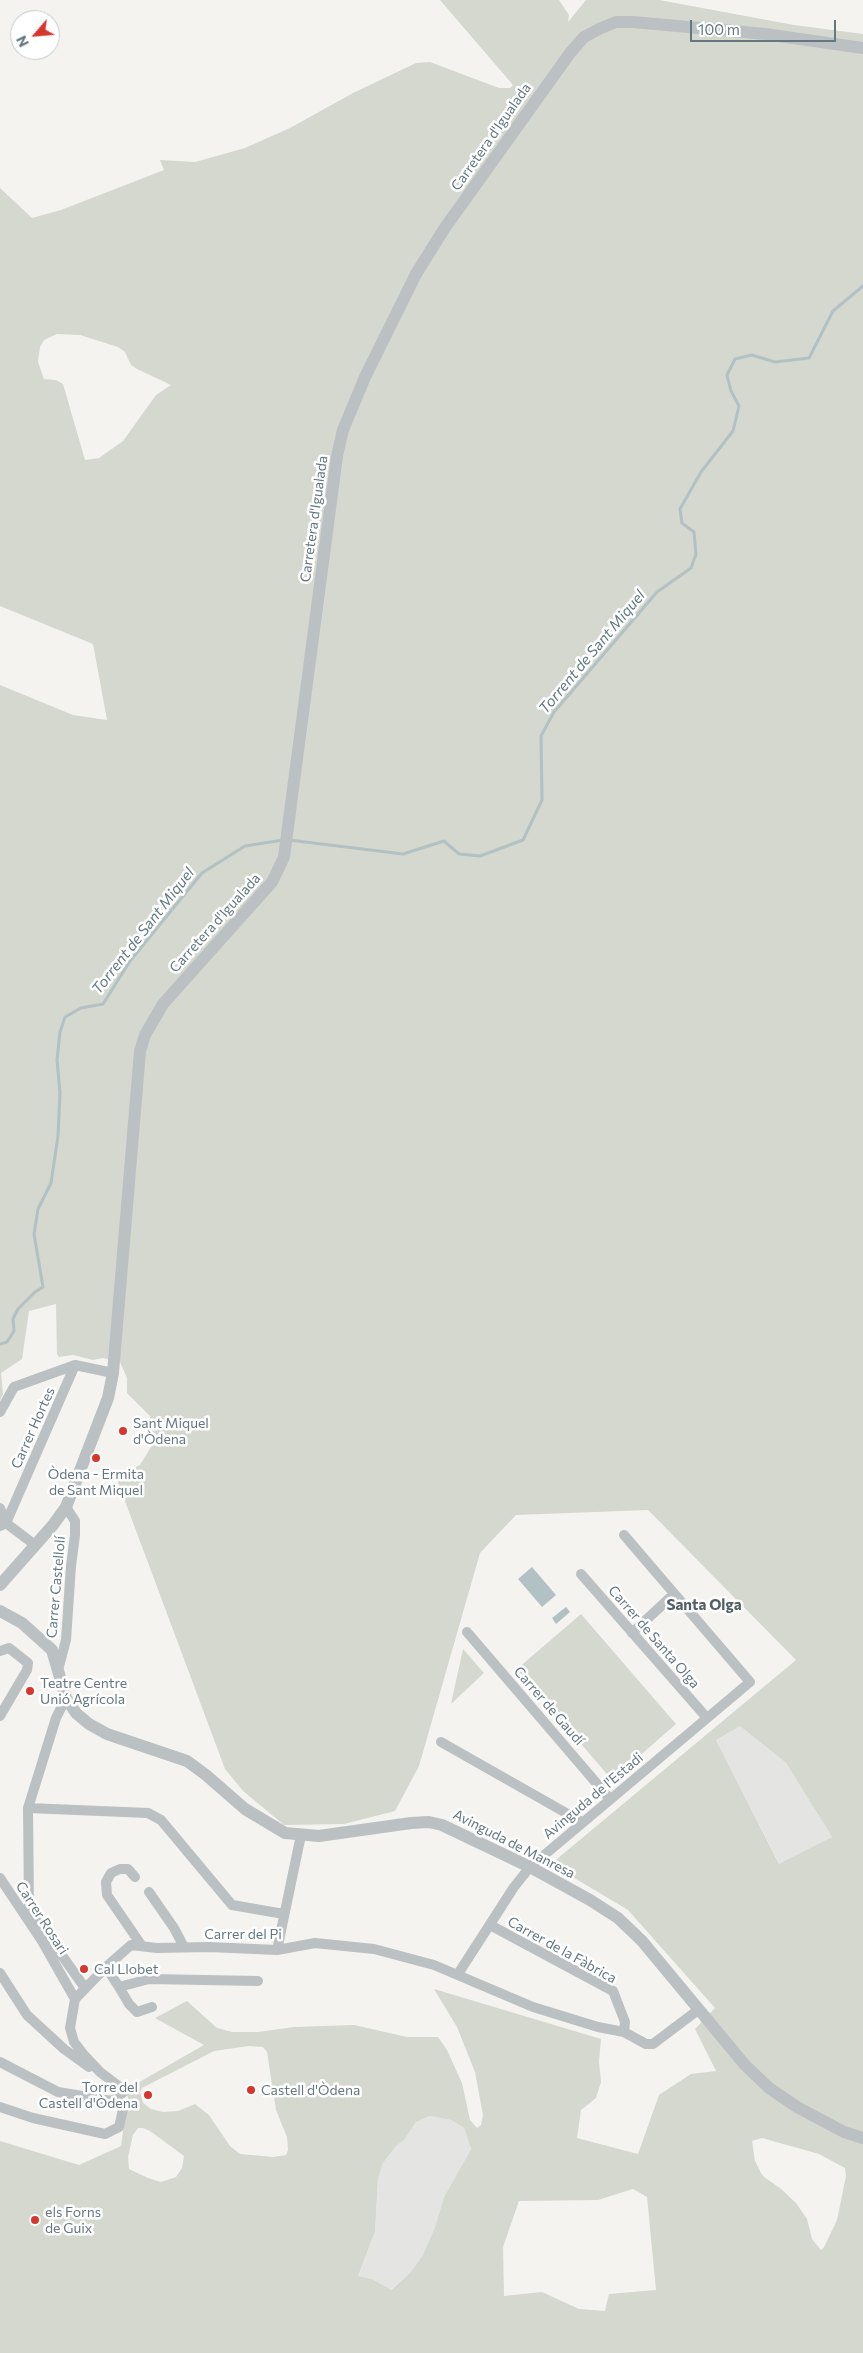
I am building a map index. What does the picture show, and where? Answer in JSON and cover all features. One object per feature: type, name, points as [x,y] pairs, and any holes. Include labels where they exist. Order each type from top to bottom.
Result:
[{"type":"street","name":"Carretera d'Igualada","points":[[0,1585],[66,1507],[108,1398],[113,1373],[117,1306],[140,1051],[145,1035],[163,1004],[272,882],[279,869],[286,840],[338,456],[348,416],[364,377],[416,274],[444,229],[570,53],[584,37],[601,28],[616,22],[633,22],[765,34],[863,48]]},
{"type":"street","points":[[0,1412],[14,1387],[75,1365],[113,1373]]},
{"type":"street","name":"Carrer Hortes","points":[[3,1524],[75,1365]]},
{"type":"street","name":"Carrer Castellolí","points":[[58,1670],[66,1640],[75,1536],[75,1521],[66,1507]]},
{"type":"street","points":[[0,1508],[3,1524],[35,1545]]},
{"type":"street","points":[[624,1535],[674,1594],[632,1633]]},
{"type":"street","name":"Carrer de Santa Olga","points":[[581,1574],[707,1718]]},
{"type":"street","name":"Avinguda de l'Estadi","points":[[458,1974],[530,1867],[750,1682],[674,1594]]},
{"type":"street","name":"Avinguda de Manresa","points":[[0,1611],[22,1624],[52,1650],[66,1698],[76,1713],[89,1724],[107,1734],[187,1761],[206,1775],[244,1809],[285,1833],[301,1835],[342,1834],[429,1822],[454,1829],[590,1900],[618,1918],[642,1941],[745,2065],[769,2088],[797,2107],[844,2132],[863,2138]]},
{"type":"street","name":"Carrer de Gaudí","points":[[467,1632],[610,1799]]},
{"type":"street","points":[[0,1651],[9,1648],[28,1663],[27,1670],[0,1716]]},
{"type":"street","points":[[66,1698],[56,1718],[28,1808],[29,1909],[85,1988]]},
{"type":"street","points":[[441,1742],[582,1822]]},
{"type":"street","points":[[28,1808],[148,1812],[161,1820],[232,1905],[284,1914]]},
{"type":"street","points":[[277,1950],[301,1835]]},
{"type":"street","points":[[135,1877],[128,1869],[120,1869],[111,1873],[106,1882],[107,1895],[142,1946]]},
{"type":"street","name":"Carrer Rosari","points":[[0,1878],[42,1942],[76,1999]]},
{"type":"street","points":[[149,1892],[174,1928],[184,1947]]},
{"type":"street","name":"Carrer de la Fàbrica","points":[[490,1926],[613,1991],[625,2022],[624,2032]]},
{"type":"street","name":"Carrer del Pi","points":[[76,1999],[106,1967],[131,1945],[277,1950],[315,1943],[374,1949],[434,1965],[533,2006],[598,2027],[624,2032],[646,2044],[653,2044],[698,2010]]},
{"type":"street","points":[[106,1967],[129,2004],[137,2012],[152,2007]]},
{"type":"street","points":[[0,1973],[27,2015],[64,2049],[115,2083]]},
{"type":"street","points":[[119,1987],[149,1979],[258,1981]]},
{"type":"street","points":[[76,1999],[70,2028],[74,2042],[100,2072],[125,2091],[112,2100]]},
{"type":"street","points":[[0,2108],[33,2118],[105,2134],[119,2127],[124,2104],[112,2100],[58,2092],[2,2062]]},
{"type":"shaded area","points":[[440,0],[559,0],[569,15],[568,22],[586,0],[659,0],[794,25],[863,34],[863,2353],[0,2353],[0,2141],[79,2165],[121,2146],[129,2088],[204,2045],[155,2018],[187,2001],[217,2028],[232,2032],[354,2025],[407,2037],[438,2037],[447,2050],[462,2083],[470,2120],[477,2128],[481,2125],[483,2115],[475,2072],[457,2027],[434,1989],[601,2039],[599,2062],[601,2082],[596,2098],[581,2110],[577,2138],[638,2154],[659,2095],[691,2074],[716,2071],[695,2029],[715,2008],[628,1910],[551,1864],[796,1660],[648,1510],[516,1515],[480,1553],[419,1766],[395,1811],[344,1824],[284,1825],[243,1791],[225,1769],[116,1477],[140,1465],[151,1447],[150,1416],[127,1393],[127,1378],[120,1362],[103,1358],[93,1360],[73,1355],[59,1357],[57,1354],[56,1304],[29,1311],[22,1359],[1,1373],[3,1394],[0,1400],[0,685],[73,715],[107,720],[93,644],[0,606],[0,188],[32,218],[61,210],[164,170],[160,160],[195,162],[245,148],[290,128],[353,93],[416,63],[430,62],[499,88],[510,88],[513,85]],"holes":[[[57,334],[80,335],[118,347],[125,352],[131,365],[171,385],[156,395],[123,441],[99,458],[85,460],[63,384],[56,380],[44,379],[38,362],[40,347],[44,340]],[[740,1726],[786,1763],[832,1837],[779,1864],[716,1740]],[[249,2046],[263,2047],[267,2052],[276,2110],[287,2137],[288,2150],[286,2155],[273,2157],[240,2154],[230,2146],[209,2115],[195,2104],[178,2111],[163,2112],[151,2109],[143,2103],[140,2092],[142,2088],[214,2051]],[[430,2116],[451,2120],[464,2128],[471,2149],[444,2197],[435,2227],[423,2255],[410,2273],[391,2290],[372,2279],[358,2276],[375,2232],[378,2179],[383,2163],[396,2146],[404,2140],[416,2122]],[[138,2128],[150,2131],[184,2156],[182,2168],[176,2177],[161,2182],[129,2169],[128,2157],[133,2135]],[[762,2138],[819,2154],[845,2168],[846,2176],[837,2220],[821,2250],[812,2239],[807,2219],[796,2203],[780,2188],[764,2177],[755,2161],[752,2141]],[[633,2189],[647,2197],[656,2290],[609,2294],[605,2311],[579,2309],[542,2292],[504,2296],[503,2247],[519,2201],[598,2200]]]},
{"type":"shaded area","points":[[532,1567],[556,1595],[542,1607],[518,1579]]},
{"type":"shaded area","points":[[566,1607],[570,1612],[556,1624],[552,1618]]},
{"type":"shaded area","points":[[581,1614],[676,1724],[612,1780],[517,1669]]},
{"type":"shaded area","points":[[463,1649],[484,1673],[451,1704]]},
{"type":"shaded area","points":[[740,1726],[786,1763],[832,1837],[780,1865],[716,1740]]},
{"type":"shaded area","points":[[430,2116],[451,2120],[464,2128],[471,2149],[444,2197],[435,2227],[423,2255],[410,2273],[390,2290],[372,2279],[358,2277],[375,2232],[378,2179],[383,2163],[396,2146],[404,2140],[416,2122]]},
{"type":"waterway","name":"Torrent de Sant Miquel","points":[[289,840],[403,854],[444,841],[459,854],[480,856],[523,840],[542,800],[541,736],[554,712],[657,592],[691,568],[696,554],[694,532],[682,523],[680,509],[701,472],[733,431],[739,406],[731,391],[727,375],[735,359],[752,355],[775,362],[809,358],[833,311],[863,286]]},
{"type":"waterway","name":"Torrent de Sant Miquel","points":[[0,1344],[7,1342],[14,1331],[13,1319],[18,1309],[35,1292],[43,1287],[34,1234],[38,1209],[51,1183],[58,1136],[60,1093],[57,1060],[60,1032],[65,1017],[81,1008],[103,1004],[130,961],[202,873],[245,846],[283,840]]},
{"type":"place","name":"Sant Miquel d'Òdena","points":[[123,1431]]},
{"type":"place","name":"Òdena - Ermita de Sant Miquel","points":[[96,1458]]},
{"type":"place","name":"Teatre Centre Unió Agrícola","points":[[30,1691]]},
{"type":"place","name":"Cal Llobet","points":[[84,1969]]},
{"type":"place","name":"Castell d'Òdena","points":[[251,2090]]},
{"type":"place","name":"Torre del Castell d'Òdena","points":[[148,2095]]},
{"type":"place","name":"els Forns de Guix","points":[[35,2220]]},
{"type":"district","name":"Santa Olga","points":[[704,1605]]}]
